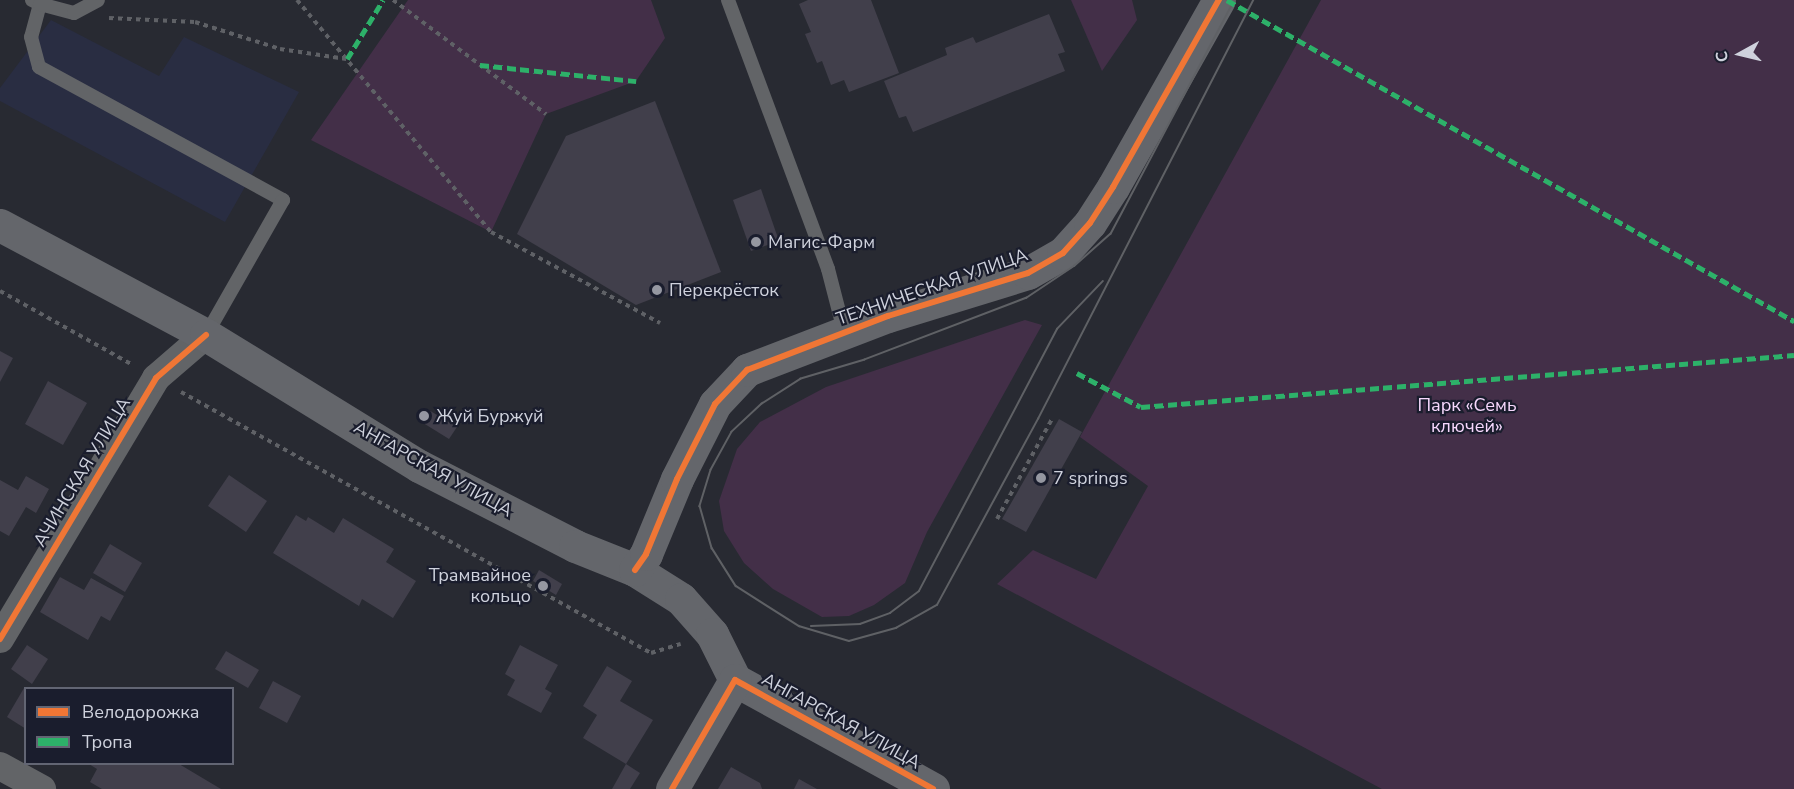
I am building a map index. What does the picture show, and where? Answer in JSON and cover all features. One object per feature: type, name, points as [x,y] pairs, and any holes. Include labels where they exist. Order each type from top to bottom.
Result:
[{"type":"street","name":"ТЕХНИЧЕСКАЯ УЛИЦА","points":[[635,570],[646,554],[676,479],[715,404],[747,370],[844,332],[1028,273],[1063,253],[1090,223],[1113,187],[1219,0]]},
{"type":"street","name":"АНГАРСКАЯ УЛИЦА","points":[[0,225],[206,335],[419,466],[575,546],[635,570],[681,599],[712,634],[735,680],[933,789]]},
{"type":"street","name":"АЧИНСКАЯ УЛИЦА","points":[[0,639],[156,378],[206,335]]},
{"type":"street","points":[[672,789],[735,680]]},
{"type":"street","points":[[0,766],[42,789]]},
{"type":"lane","points":[[98,0],[74,13],[36,2],[31,37],[39,67],[283,200],[206,335]]},
{"type":"lane","points":[[728,0],[828,269],[844,332]]},
{"type":"path","points":[[297,0],[491,232],[660,323]]},
{"type":"path","points":[[393,0],[546,114]]},
{"type":"path","points":[[130,21],[195,22],[280,49],[347,59]]},
{"type":"path","points":[[0,291],[651,653],[712,634]]},
{"type":"path","points":[[997,519],[1053,417]]},
{"type":"shaded area","points":[[51,20],[159,76],[184,37],[299,92],[225,222],[0,101],[0,88]]},
{"type":"green space","points":[[408,0],[651,0],[665,38],[636,81],[546,114],[491,232],[311,140]]},
{"type":"green space","points":[[1071,0],[1132,0],[1137,20],[1102,71]]},
{"type":"green space","name":"Парк «Семь ключей»","points":[[1321,0],[1794,0],[1794,789],[1382,789],[997,584],[1033,550],[1096,579],[1148,486],[1080,437]]},
{"type":"green space","points":[[1025,320],[1042,325],[927,532],[905,583],[874,605],[849,616],[822,617],[773,589],[744,563],[724,531],[719,501],[737,449],[760,422],[826,387]]},
{"type":"building","points":[[808,0],[871,0],[899,73],[849,92],[844,80],[831,85],[822,61],[817,63],[805,34],[811,32],[799,4]]},
{"type":"building","points":[[1049,14],[1065,52],[1058,54],[1065,71],[913,132],[906,116],[899,118],[884,81],[947,55],[945,48],[973,37],[976,43]]},
{"type":"building","points":[[655,101],[721,272],[636,305],[517,234],[566,136]]},
{"type":"building","points":[[761,189],[779,241],[751,251],[733,200]]},
{"type":"building","points":[[0,351],[13,358],[0,382]]},
{"type":"building","points":[[48,381],[87,403],[63,445],[25,424]]},
{"type":"building","points":[[427,409],[457,427],[449,439],[420,421]]},
{"type":"building","name":"7 springs","points":[[1059,419],[1082,432],[1026,532],[1002,519]]},
{"type":"building","points":[[229,475],[267,501],[246,532],[208,506]]},
{"type":"building","points":[[26,476],[49,489],[36,513],[26,507],[9,536],[0,531],[0,480],[18,490]]},
{"type":"building","points":[[296,515],[306,521],[308,517],[334,533],[343,518],[394,549],[386,562],[416,581],[393,618],[362,599],[359,606],[273,553]]},
{"type":"building","points":[[110,544],[142,563],[125,592],[93,573]]},
{"type":"building","points":[[539,570],[562,584],[556,595],[533,581]]},
{"type":"building","points":[[60,577],[84,590],[91,578],[124,596],[110,621],[101,616],[88,640],[40,612]]},
{"type":"building","points":[[27,645],[48,659],[32,684],[11,669]]},
{"type":"building","points":[[520,645],[558,665],[545,689],[552,693],[541,713],[507,695],[515,680],[505,674]]},
{"type":"building","points":[[226,651],[259,670],[248,688],[215,669]]},
{"type":"building","points":[[607,666],[632,681],[620,701],[653,720],[626,764],[583,738],[597,715],[583,706]]},
{"type":"building","points":[[273,681],[301,696],[287,723],[259,708]]},
{"type":"building","points":[[24,688],[24,728],[7,717]]},
{"type":"building","points":[[626,764],[640,773],[630,789],[612,789]]},
{"type":"building","points":[[91,765],[181,765],[221,789],[102,789],[90,782],[97,769]]},
{"type":"building","points":[[731,767],[760,783],[762,789],[718,789]]},
{"type":"building","points":[[799,779],[817,789],[794,789]]},
{"type":"tram line","points":[[1235,0],[1111,234],[1075,266],[1027,298],[865,360],[801,379],[762,404],[732,432],[711,470],[700,506],[712,548],[736,586],[799,626],[849,641],[896,628],[937,605],[1038,419],[1253,0]]},
{"type":"tram line","points":[[811,626],[860,624],[890,613],[919,591],[1057,329],[1103,281]]},
{"type":"marked path","points":[[347,59],[383,0]]},
{"type":"marked path","points":[[1227,0],[1794,321]]},
{"type":"marked path","points":[[480,65],[636,81]]},
{"type":"marked path","points":[[1077,373],[1141,407],[1794,355]]},
{"type":"cycle path","points":[[635,570],[646,554],[677,479],[715,404],[747,370],[888,316],[1028,273],[1063,253],[1090,223],[1113,187],[1219,0]]},
{"type":"cycle path","points":[[0,639],[156,378],[206,335]]},
{"type":"cycle path","points":[[672,789],[735,680],[933,789]]},
{"type":"place","name":"Магис-Фарм","points":[[756,242]]},
{"type":"place","name":"Перекрёсток","points":[[657,290]]},
{"type":"place","name":"Жуй Буржуй","points":[[424,416]]},
{"type":"place","name":"7 springs","points":[[1041,478]]},
{"type":"place","name":"Трамвайное кольцо","points":[[543,586]]}]
